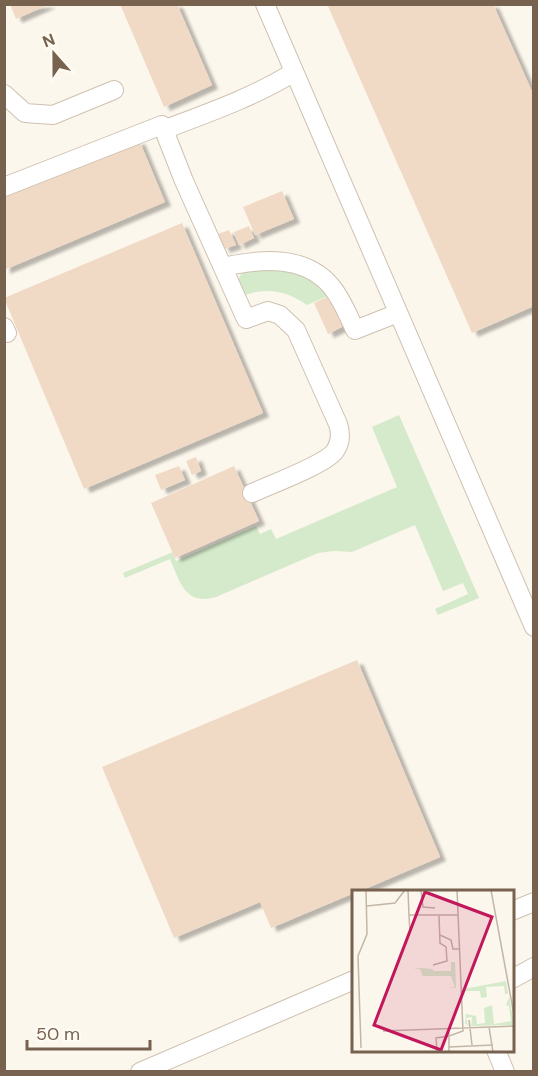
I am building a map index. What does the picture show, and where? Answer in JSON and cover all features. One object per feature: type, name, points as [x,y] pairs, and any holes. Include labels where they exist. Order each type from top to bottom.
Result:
[{"type":"lane","points":[[265,4],[534,627]]},
{"type":"lane","points":[[164,130],[275,84],[294,72]]},
{"type":"lane","points":[[4,94],[25,113],[53,115],[114,90]]},
{"type":"lane","points":[[4,187],[162,125],[184,181],[246,319],[268,311],[280,315],[296,330],[341,433],[339,444],[324,461],[252,493]]},
{"type":"lane","points":[[223,267],[252,261],[279,261],[309,268],[332,286],[355,330],[398,313]]},
{"type":"lane","points":[[514,911],[533,904]]},
{"type":"lane","points":[[514,978],[534,967]]},
{"type":"lane","points":[[140,1071],[352,981]]},
{"type":"lane","points":[[497,1052],[505,1071]]},
{"type":"green space","points":[[260,268],[297,273],[317,284],[328,296],[307,305],[292,296],[277,292],[262,291],[245,295],[239,283],[240,276],[247,271]]},
{"type":"green space","points":[[399,415],[479,598],[438,615],[435,609],[468,594],[463,583],[443,591],[415,525],[352,552],[318,553],[216,597],[206,599],[190,595],[185,590],[170,559],[125,578],[123,573],[173,552],[176,561],[256,526],[260,534],[271,529],[276,539],[397,487],[372,427]]},
{"type":"building","points":[[10,4],[50,4],[16,19]]},
{"type":"building","points":[[120,4],[177,4],[212,85],[164,107]]},
{"type":"building","points":[[327,4],[493,4],[534,96],[534,306],[472,333]]},
{"type":"building","points":[[139,140],[165,202],[4,270],[4,197]]},
{"type":"building","points":[[282,191],[294,219],[255,235],[243,207]]},
{"type":"building","points":[[182,223],[263,413],[84,489],[4,298]]},
{"type":"building","points":[[249,226],[254,238],[239,245],[234,232]]},
{"type":"building","points":[[229,230],[236,245],[224,249],[218,234]]},
{"type":"building","points":[[327,297],[330,303],[335,301],[346,325],[328,334],[314,303]]},
{"type":"building","points":[[196,457],[201,471],[192,475],[186,461]]},
{"type":"building","points":[[179,466],[185,480],[161,490],[155,475]]},
{"type":"building","points":[[234,466],[259,521],[175,558],[151,503]]},
{"type":"building","points":[[357,660],[440,857],[363,890],[352,890],[352,894],[271,928],[260,902],[174,938],[102,767]]}]
